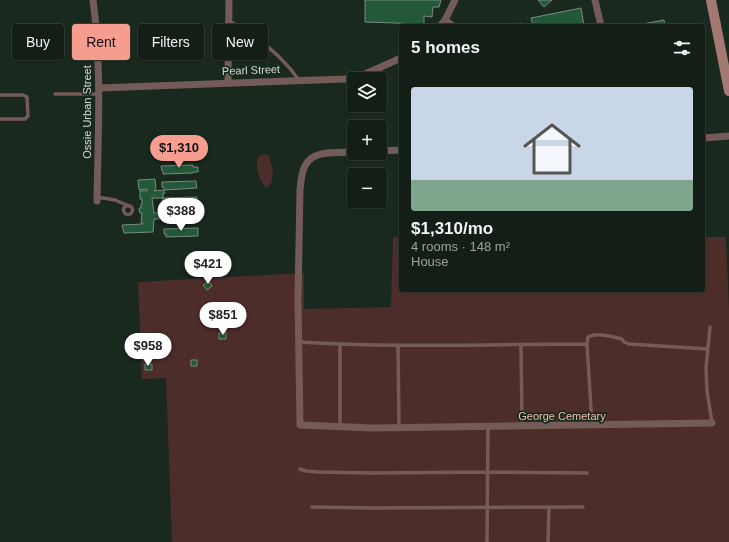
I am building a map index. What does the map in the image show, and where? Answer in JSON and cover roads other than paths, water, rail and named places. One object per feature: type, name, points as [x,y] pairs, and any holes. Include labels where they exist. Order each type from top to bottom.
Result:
[{"type":"main road","points":[[711,0],[729,91]]},
{"type":"street","name":"Ossie Urban Street","points":[[93,0],[96,24],[99,91],[97,199]]},
{"type":"street","points":[[228,82],[229,0]]},
{"type":"street","points":[[442,24],[455,0]]},
{"type":"street","points":[[595,0],[601,24]]},
{"type":"street","points":[[445,20],[450,24]]},
{"type":"street","name":"Pearl Street","points":[[99,91],[228,82],[354,77],[363,75],[399,59]]},
{"type":"street","points":[[705,138],[729,136]]},
{"type":"street","points":[[387,151],[399,150]]},
{"type":"street","points":[[347,152],[319,154],[312,158],[305,165],[300,190],[300,425],[399,427],[712,423]]},
{"type":"lane","points":[[229,21],[255,37],[270,49],[285,62],[299,80]]},
{"type":"lane","points":[[55,94],[99,91]]},
{"type":"lane","points":[[0,95],[23,95],[26,97],[28,116],[25,119],[0,119]]},
{"type":"lane","points":[[97,199],[115,200],[129,206]]},
{"type":"lane","points":[[710,327],[706,368],[707,391],[712,423]]},
{"type":"lane","points":[[592,425],[587,344],[588,337],[593,335],[614,337],[622,339],[624,342],[629,344],[708,348]]},
{"type":"lane","points":[[299,342],[398,345],[587,344]]},
{"type":"lane","points":[[340,344],[340,426]]},
{"type":"lane","points":[[521,344],[522,426]]},
{"type":"lane","points":[[398,345],[399,427]]},
{"type":"lane","points":[[487,542],[488,426]]},
{"type":"lane","points":[[300,468],[306,471],[318,472],[587,473]]},
{"type":"lane","points":[[312,507],[583,507]]},
{"type":"lane","points":[[548,542],[549,507]]},
{"type":"park label","name":"George Cemetary","points":[[562,416]]}]
